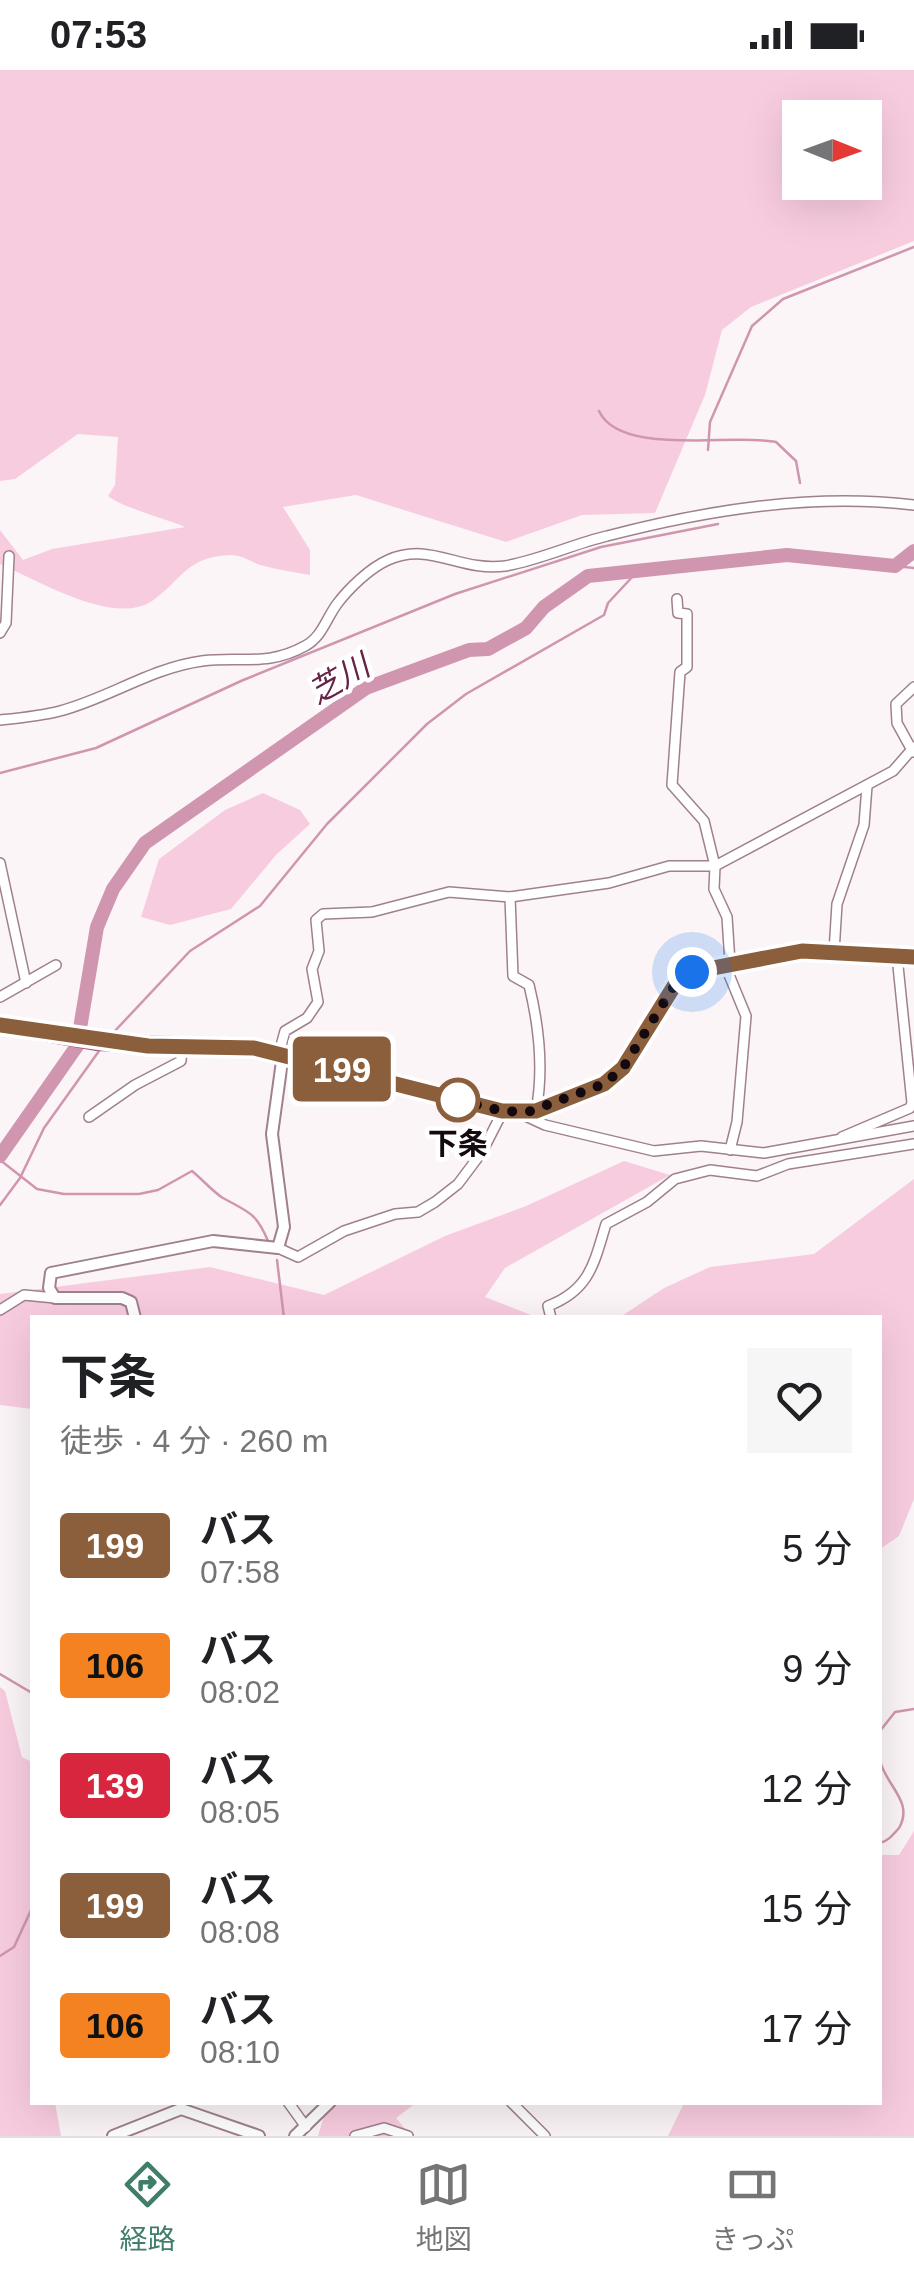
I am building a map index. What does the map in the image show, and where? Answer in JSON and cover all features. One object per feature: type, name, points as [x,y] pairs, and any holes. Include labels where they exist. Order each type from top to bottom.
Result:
[{"type":"main road","points":[[0,1025],[96,1042],[254,1048],[509,1112],[536,1111],[604,1084],[623,1068],[676,983],[692,972],[781,952],[914,957]]},
{"type":"street","points":[[0,720],[62,711],[114,687],[191,662],[258,662],[305,646],[316,638],[338,603],[367,574],[384,562],[417,550],[461,565],[503,566],[599,538],[713,512],[793,502],[914,504]]},
{"type":"street","points":[[0,633],[6,623],[4,586],[8,556]]},
{"type":"street","points":[[677,600],[678,613],[688,614],[687,667],[680,672],[672,785],[704,821],[715,866],[714,889],[727,917],[728,964],[746,1016],[737,1122],[730,1150]]},
{"type":"street","points":[[278,1248],[284,1227],[272,1134],[281,1054],[285,1031],[307,1018],[318,1002],[312,969],[319,951],[316,920],[323,914],[372,912],[449,892],[510,896],[609,883],[669,866],[715,866],[752,848],[768,834],[799,824],[818,808],[893,771],[913,750],[897,723],[896,704],[914,687]]},
{"type":"street","points":[[834,952],[837,904],[864,825],[867,786]]},
{"type":"street","points":[[0,862],[26,983]]},
{"type":"street","points":[[510,896],[513,976],[529,985],[534,1008],[541,1075],[536,1111]]},
{"type":"street","points":[[830,1144],[910,1108],[911,1067],[897,956]]},
{"type":"street","points":[[0,997],[56,965]]},
{"type":"street","points":[[89,1117],[134,1085],[181,1061],[182,1047]]},
{"type":"street","points":[[55,1298],[48,1288],[51,1273],[69,1267],[224,1240],[268,1250],[278,1248],[298,1256],[344,1231],[395,1214],[418,1212],[458,1184],[509,1112],[545,1125],[654,1151],[700,1146],[764,1153],[914,1126]]},
{"type":"street","points":[[550,1315],[548,1306],[567,1298],[588,1279],[598,1261],[606,1224],[647,1202],[675,1179],[710,1170],[757,1176],[788,1164],[914,1144]]},
{"type":"street","points":[[0,1310],[24,1295],[122,1298],[131,1302],[134,1315]]},
{"type":"street","points":[[290,2105],[306,2127]]},
{"type":"street","points":[[294,2136],[327,2105]]},
{"type":"street","points":[[513,2105],[546,2136]]},
{"type":"street","points":[[114,2136],[181,2108],[260,2136]]},
{"type":"street","points":[[354,2136],[384,2128],[408,2136]]},
{"type":"shaded area","points":[[0,70],[914,70],[914,241],[751,307],[722,330],[705,395],[655,513],[582,515],[506,542],[356,495],[283,507],[310,550],[310,575],[264,566],[235,555],[215,557],[193,565],[152,601],[117,608],[75,598],[0,564],[0,530],[23,560],[52,549],[185,527],[108,496],[115,485],[118,437],[78,434],[15,479],[0,481]]},
{"type":"shaded area","points":[[263,793],[300,810],[310,824],[276,855],[231,909],[170,925],[141,917],[159,859],[225,810]]},
{"type":"shaded area","points":[[624,1161],[670,1175],[505,1268],[485,1297],[531,1315],[30,1315],[30,1409],[0,1405],[0,1294],[210,1267],[324,1295],[445,1236],[526,1206]]},
{"type":"shaded area","points":[[914,1179],[914,1499],[899,1536],[882,1548],[882,1315],[623,1315],[664,1288],[710,1267],[814,1254]]},
{"type":"shaded area","points":[[0,1687],[5,1691],[22,1757],[30,1761],[30,2105],[55,2105],[61,2136],[0,2136]]},
{"type":"shaded area","points":[[914,1831],[914,2136],[668,2136],[683,2105],[882,2105],[882,1855],[899,1855]]},
{"type":"shaded area","points":[[327,2105],[413,2105],[396,2118],[411,2136],[318,2136]]},
{"type":"waterway","points":[[708,450],[710,422],[752,326],[783,299],[914,247]]},
{"type":"waterway","points":[[599,411],[611,425],[653,439],[776,442],[796,461],[800,483]]},
{"type":"waterway","points":[[0,773],[96,748],[241,681],[455,594],[601,547],[718,524]]},
{"type":"waterway","name":"芝川","points":[[0,1156],[77,1046],[97,927],[113,889],[145,843],[366,688],[469,650],[488,649],[526,628],[544,607],[588,576],[787,555],[895,566],[914,551]]},
{"type":"waterway","points":[[895,566],[914,568]]},
{"type":"waterway","points":[[113,1033],[190,951],[260,906],[327,824],[427,724],[466,694],[604,615],[608,603],[635,574]]},
{"type":"waterway","points":[[0,1205],[20,1178],[44,1128],[99,1051]]},
{"type":"waterway","points":[[0,1160],[37,1189],[64,1194],[139,1194],[158,1190],[192,1171],[219,1195],[250,1214],[268,1241]]},
{"type":"waterway","points":[[277,1260],[284,1315]]},
{"type":"waterway","points":[[0,1674],[30,1692]]},
{"type":"waterway","points":[[882,1728],[895,1712],[914,1709]]},
{"type":"waterway","points":[[882,1767],[903,1810],[899,1828],[882,1842]]},
{"type":"waterway","points":[[0,1956],[14,1947],[30,1912]]},
{"type":"bus line","name":"199","points":[[0,1025],[96,1042],[254,1048],[502,1111],[528,1112],[596,1088],[618,1074],[669,992],[692,972],[781,952],[914,957]]},
{"type":"place","name":"下条","points":[[458,1100]]},
{"type":"route","points":[[458,1100],[450,1098],[502,1111],[528,1112],[604,1084],[623,1068],[676,983],[692,972]]}]
